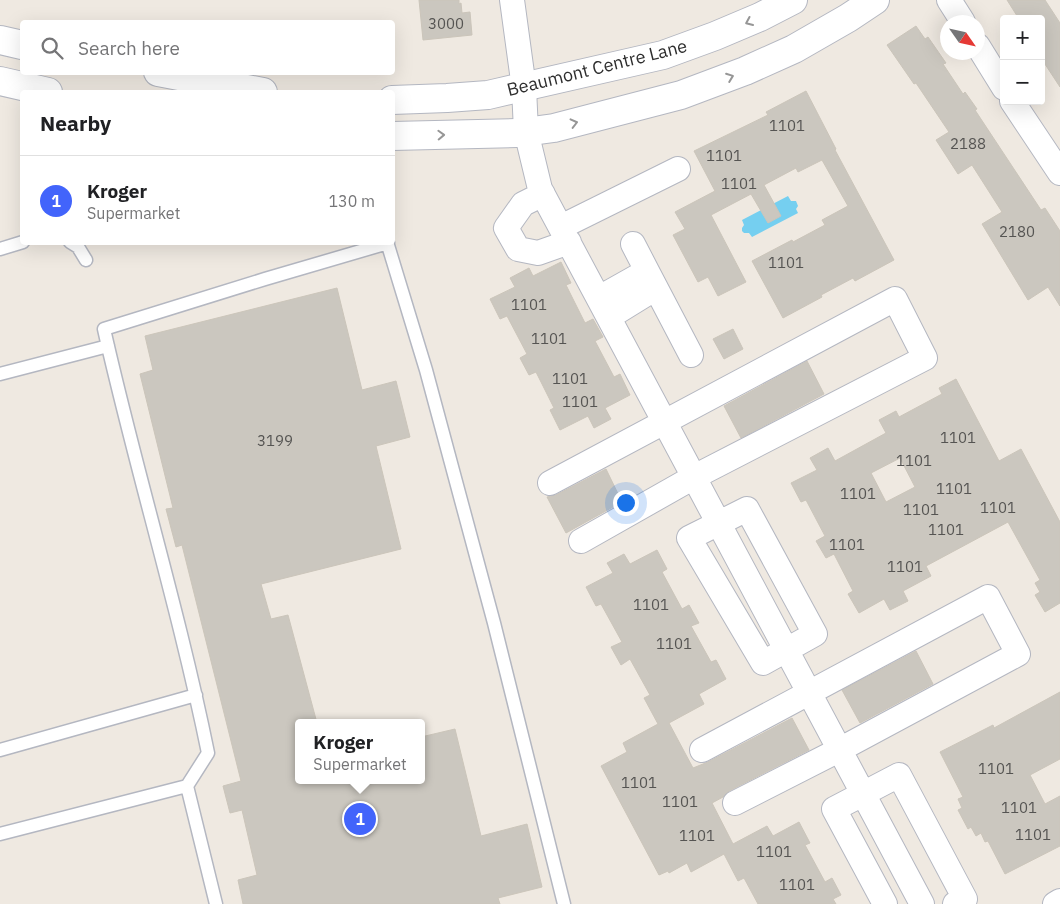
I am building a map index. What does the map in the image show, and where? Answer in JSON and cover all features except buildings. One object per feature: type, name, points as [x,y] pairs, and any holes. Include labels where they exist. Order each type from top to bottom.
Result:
[{"type":"street","points":[[512,0],[524,88],[526,132],[540,189],[922,904]]},
{"type":"street","name":"Beaumont Centre Lane","points":[[395,100],[480,96],[524,88],[663,55],[760,17],[793,0]]},
{"type":"street","points":[[395,136],[526,132],[554,128],[682,95],[745,71],[794,49],[876,0]]},
{"type":"street","points":[[949,0],[959,15]]},
{"type":"street","points":[[0,40],[20,44]]},
{"type":"street","points":[[985,57],[1000,82]]},
{"type":"street","points":[[174,75],[252,90]]},
{"type":"street","points":[[0,81],[39,90]]},
{"type":"street","points":[[1015,105],[1060,173]]},
{"type":"street","points":[[543,194],[523,204],[506,228],[518,249],[538,253],[565,234],[678,169]]},
{"type":"street","points":[[633,244],[690,355]]},
{"type":"street","points":[[604,308],[651,280]]},
{"type":"street","points":[[550,483],[895,300],[925,358],[694,477],[581,541]]},
{"type":"street","points":[[747,508],[815,634],[787,651],[763,663],[689,538],[747,508]]},
{"type":"street","points":[[702,750],[988,597],[1018,654],[839,750],[735,803]]},
{"type":"street","points":[[885,904],[834,809],[899,776],[965,899],[955,904]]},
{"type":"street","points":[[1055,904],[1060,901]]},
{"type":"lane","points":[[0,249],[20,243]]},
{"type":"lane","points":[[74,245],[86,260]]},
{"type":"lane","points":[[0,834],[187,786],[208,753],[196,695],[136,456],[121,404],[104,329],[381,245]]},
{"type":"lane","points":[[389,245],[436,407],[494,623],[564,904]]},
{"type":"lane","points":[[0,374],[108,346]]},
{"type":"lane","points":[[0,750],[196,695]]},
{"type":"lane","points":[[187,786],[216,904]]},
{"type":"water","points":[[788,196],[791,201],[796,201],[798,213],[752,237],[749,233],[742,231],[744,225],[742,220]]},
{"type":"place","name":"Kroger","points":[[360,819]]}]
